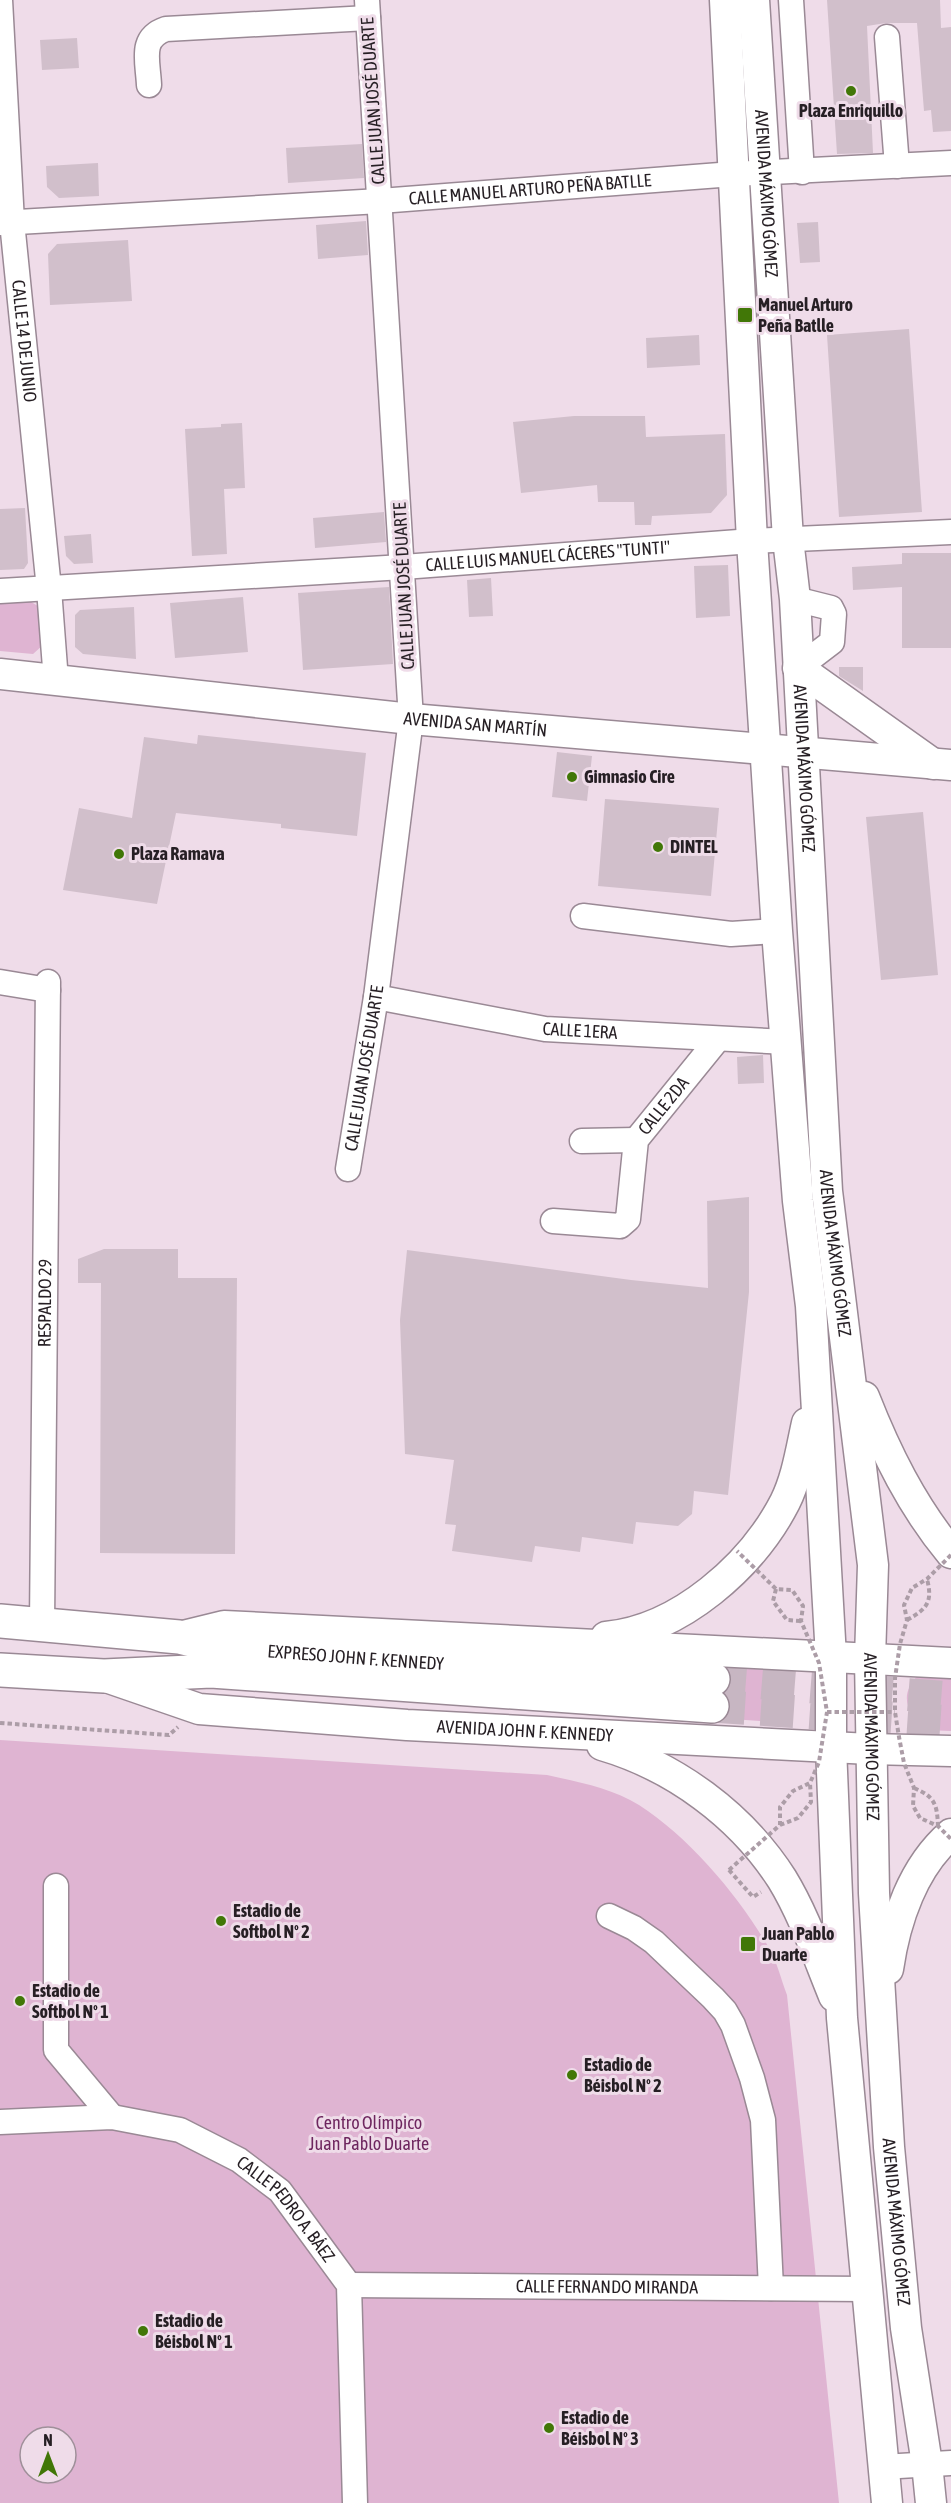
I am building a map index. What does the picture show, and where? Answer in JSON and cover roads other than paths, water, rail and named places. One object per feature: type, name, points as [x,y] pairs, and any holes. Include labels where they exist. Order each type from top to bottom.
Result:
[{"type":"highway","name":"EXPRESO JOHN F. KENNEDY","points":[[0,1621],[179,1637],[225,1648],[409,1662],[712,1692],[212,1671],[104,1676],[0,1670]]},
{"type":"main road","name":"AVENIDA MÁXIMO GÓMEZ","points":[[725,0],[752,541],[777,931],[798,1201],[811,1306],[831,1657],[831,1747],[842,2018],[887,2503]]},
{"type":"main road","name":"AVENIDA MÁXIMO GÓMEZ","points":[[754,0],[788,539],[795,599],[827,1191],[873,1566],[870,1749],[874,1893],[889,2147],[906,2328],[939,2464],[931,2503]]},
{"type":"main road","points":[[798,668],[942,765]]},
{"type":"main road","name":"AVENIDA SAN MARTÍN","points":[[0,674],[411,719],[942,765]]},
{"type":"main road","points":[[848,1356],[877,1431],[905,1488],[951,1554]]},
{"type":"main road","points":[[544,1643],[617,1636],[664,1620],[699,1601],[755,1550],[785,1502],[797,1469],[807,1423],[814,1373]]},
{"type":"main road","points":[[179,1637],[224,1626],[951,1663]]},
{"type":"main road","name":"AVENIDA JOHN F. KENNEDY","points":[[104,1676],[199,1709],[408,1725],[870,1749],[951,1751]]},
{"type":"main road","points":[[559,1733],[632,1754],[682,1780],[732,1820],[764,1853],[783,1881],[819,1958],[842,2018]]},
{"type":"main road","points":[[882,2014],[892,1943],[911,1887],[944,1830]]},
{"type":"street","name":"CALLE 14 DE JUNIO","points":[[0,0],[6,222],[49,589],[56,681]]},
{"type":"street","points":[[790,0],[802,172]]},
{"type":"street","points":[[149,85],[147,45],[150,38],[166,28],[368,9]]},
{"type":"street","name":"CALLE JUAN JOSÉ DUARTE","points":[[348,1169],[376,997],[411,719],[368,9]]},
{"type":"street","points":[[887,38],[897,166]]},
{"type":"street","name":"CALLE MANUEL ARTURO PEÑA BATLLE","points":[[6,222],[380,201],[734,174],[951,163]]},
{"type":"street","name":"CALLE LUIS MANUEL CÁCERES \"TUNTI\"","points":[[0,591],[403,567],[752,541],[951,532]]},
{"type":"street","points":[[583,916],[731,934],[777,931]]},
{"type":"street","name":"RESPALDO 29","points":[[0,982],[48,986],[42,1624]]},
{"type":"street","name":"CALLE 1ERA","points":[[376,997],[545,1029],[787,1042]]},
{"type":"street","name":"CALLE 2DA","points":[[553,1221],[620,1226],[628,1218],[636,1140],[718,1039]]},
{"type":"street","points":[[582,1141],[636,1140]]},
{"type":"street","points":[[56,1886],[56,2050],[112,2117]]},
{"type":"street","points":[[609,1916],[634,1928],[654,1942],[713,1998],[725,2011],[733,2025],[752,2078],[763,2120],[771,2288]]},
{"type":"street","name":"CALLE PEDRO A. BÁEZ","points":[[0,2122],[112,2117],[180,2130],[239,2160],[280,2191],[349,2285]]},
{"type":"street","points":[[349,2285],[355,2503]]},
{"type":"street","name":"CALLE FERNANDO MIRANDA","points":[[349,2285],[866,2289]]},
{"type":"street","points":[[882,2467],[939,2464]]},
{"type":"tunnel","points":[[713,1679],[951,1698]]},
{"type":"tunnel","points":[[712,1706],[951,1722]]},
{"type":"place","name":"Plaza Enriquillo","points":[[851,91]]},
{"type":"place","name":"Manuel Arturo Peña Batlle","points":[[745,315]]},
{"type":"place","name":"Gimnasio Cire","points":[[572,777]]},
{"type":"place","name":"DINTEL","points":[[658,847]]},
{"type":"place","name":"Plaza Ramava","points":[[119,854]]},
{"type":"place","name":"Estadio de Softbol Nº 2","points":[[221,1921]]},
{"type":"place","name":"Juan Pablo Duarte","points":[[748,1944]]},
{"type":"place","name":"Estadio de Softbol Nº 1","points":[[20,2001]]},
{"type":"place","name":"Estadio de Béisbol Nº 2","points":[[572,2075]]},
{"type":"place","name":"Estadio de Béisbol Nº 1","points":[[143,2331]]},
{"type":"place","name":"Estadio de Béisbol Nº 3","points":[[549,2428]]},
{"type":"park label","name":"Centro Olímpico Juan Pablo Duarte","points":[[369,2133]]}]
